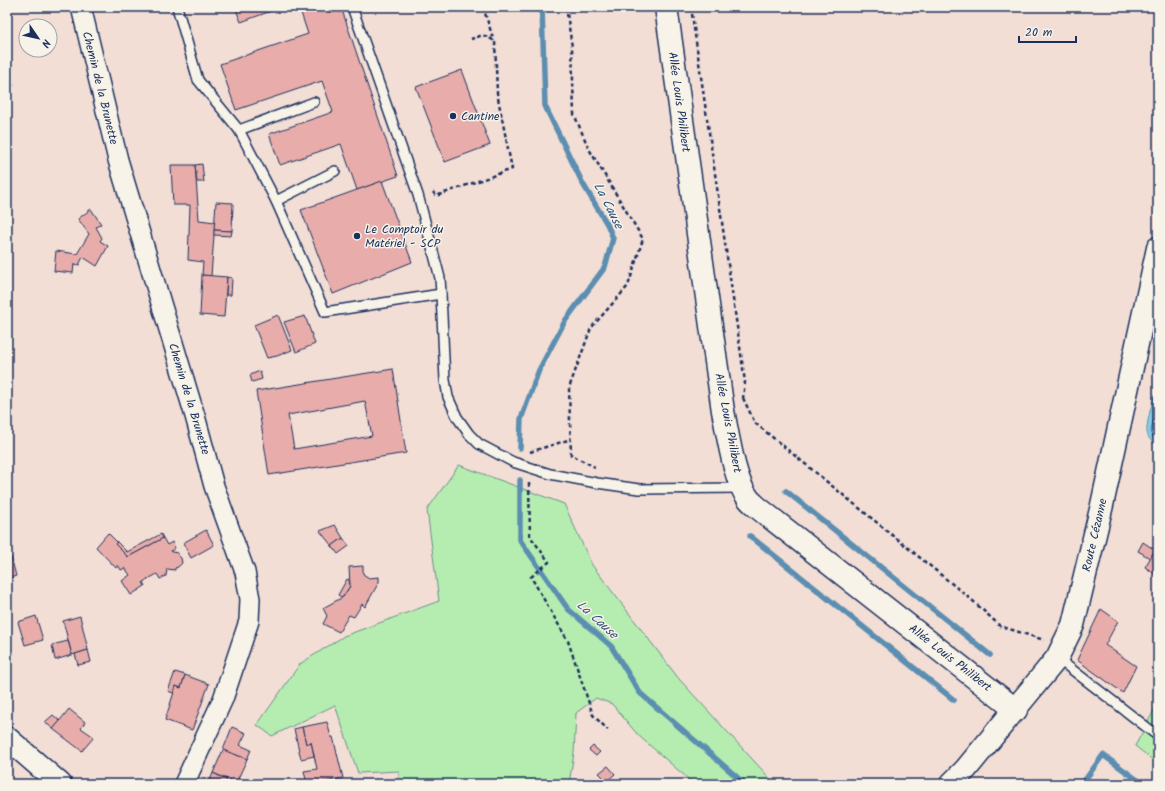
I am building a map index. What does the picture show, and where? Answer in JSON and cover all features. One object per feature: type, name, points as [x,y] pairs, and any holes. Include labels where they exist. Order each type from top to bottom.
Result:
[{"type":"street","name":"Chemin de la Brunette","points":[[81,7],[118,160],[214,486],[245,572],[250,599],[249,622],[222,699],[184,784]]},
{"type":"street","name":"Allée Louis Philibert","points":[[666,7],[723,411],[734,462],[742,488],[748,498],[757,506],[1016,710]]},
{"type":"street","name":"Route Cézanne","points":[[951,784],[966,769],[1016,710],[1052,650],[1073,625],[1102,505],[1158,248]]},
{"type":"street","points":[[7,738],[60,784]]},
{"type":"lane","points":[[177,7],[198,80],[239,130],[276,201],[325,312],[441,294]]},
{"type":"lane","points":[[352,7],[418,195],[440,278],[445,380],[448,397],[457,417],[469,434],[479,444],[513,462],[550,474],[639,489],[742,488]]},
{"type":"lane","points":[[239,130],[314,102]]},
{"type":"lane","points":[[276,201],[335,171]]},
{"type":"lane","points":[[1052,650],[1158,736]]},
{"type":"path","points":[[418,195],[431,190],[436,196],[512,169],[497,93],[495,41],[483,7]]},
{"type":"path","points":[[566,7],[572,47],[574,114],[589,149],[642,239],[628,286],[591,328],[569,388],[571,455],[598,469]]},
{"type":"path","points":[[692,7],[745,382],[743,398],[755,423],[973,601],[1000,626],[1035,637],[1052,650]]},
{"type":"path","points":[[471,39],[483,35],[495,41]]},
{"type":"path","points":[[723,411],[736,406],[743,398]]},
{"type":"path","points":[[530,452],[571,439]]},
{"type":"path","points":[[529,483],[530,536],[549,562],[531,577],[568,641],[593,715],[608,730]]},
{"type":"green space","points":[[459,465],[564,504],[592,565],[679,679],[775,784],[694,784],[638,735],[612,704],[596,698],[576,713],[574,753],[569,784],[399,784],[399,771],[358,773],[335,705],[272,736],[257,725],[300,664],[344,636],[439,601],[427,510]]},
{"type":"green space","points":[[1158,703],[1158,764],[1135,746]]},
{"type":"water","points":[[1158,386],[1158,447],[1150,439],[1147,428],[1152,402]]},
{"type":"building","points":[[235,7],[282,7],[241,22]]},
{"type":"building","points":[[299,7],[341,7],[398,176],[357,190],[341,144],[280,165],[269,134],[333,112],[322,81],[236,110],[220,64],[308,34]]},
{"type":"building","name":"Cantine","points":[[462,70],[490,145],[445,162],[416,87]]},
{"type":"building","points":[[7,79],[14,85],[7,92]]},
{"type":"building","points":[[202,164],[204,182],[197,182],[195,165]]},
{"type":"building","points":[[171,165],[195,165],[199,220],[215,222],[211,276],[202,275],[203,262],[188,260],[190,205],[173,205]]},
{"type":"building","name":"Le Comptoir du Matériel - SCP","points":[[382,181],[412,262],[333,294],[301,210]]},
{"type":"building","points":[[216,202],[233,203],[232,231],[214,230]]},
{"type":"building","points":[[91,209],[101,224],[96,227],[102,238],[100,241],[108,246],[97,266],[83,257],[79,265],[74,264],[73,273],[54,271],[56,251],[77,254],[89,234],[78,219]]},
{"type":"building","points":[[214,230],[232,231],[231,236],[214,235]]},
{"type":"building","points":[[202,275],[227,277],[224,317],[200,315]]},
{"type":"building","points":[[227,277],[232,278],[231,295],[226,295]]},
{"type":"building","points":[[278,315],[292,350],[267,358],[254,325]]},
{"type":"building","points":[[305,316],[315,344],[296,352],[284,322]]},
{"type":"building","points":[[393,369],[406,453],[269,475],[256,391]],"holes":[[[365,401],[372,436],[294,449],[288,415]]]},
{"type":"building","points":[[260,371],[262,379],[252,382],[250,375]]},
{"type":"building","points":[[335,525],[343,538],[332,546],[320,531]]},
{"type":"building","points":[[206,530],[214,545],[191,558],[183,543]]},
{"type":"building","points":[[108,533],[117,542],[115,544],[128,557],[163,538],[167,545],[172,542],[175,548],[171,551],[178,553],[182,563],[175,568],[175,570],[167,569],[166,576],[160,579],[157,574],[143,582],[145,586],[131,595],[122,581],[130,575],[125,568],[121,570],[118,565],[116,568],[96,547]]},
{"type":"building","points":[[161,534],[163,538],[128,557],[115,544],[117,542],[127,552]]},
{"type":"building","points":[[343,538],[349,546],[338,554],[332,546]]},
{"type":"building","points":[[1143,542],[1155,550],[1150,558],[1138,551]]},
{"type":"building","points":[[1155,550],[1158,552],[1158,576],[1145,567]]},
{"type":"building","points":[[11,557],[16,576],[7,579],[7,558]]},
{"type":"building","points":[[363,566],[363,574],[369,578],[379,577],[379,582],[365,607],[362,604],[354,617],[349,615],[339,632],[323,624],[327,616],[323,608],[343,597],[350,586],[349,567]]},
{"type":"building","points":[[347,579],[349,580],[350,586],[342,598],[338,595]]},
{"type":"building","points":[[1101,609],[1118,621],[1105,645],[1136,666],[1123,693],[1077,660]]},
{"type":"building","points":[[36,616],[43,640],[25,645],[18,622]]},
{"type":"building","points":[[80,616],[88,650],[72,655],[63,621]]},
{"type":"building","points":[[68,641],[72,655],[55,660],[52,645]]},
{"type":"building","points":[[88,650],[91,662],[78,665],[75,654]]},
{"type":"building","points":[[175,672],[185,675],[181,688],[176,686],[173,693],[168,691]]},
{"type":"building","points":[[185,675],[209,684],[192,730],[165,720],[176,686],[181,688]]},
{"type":"building","points":[[69,709],[85,722],[81,728],[94,737],[82,751],[53,729]]},
{"type":"building","points":[[53,715],[60,721],[53,729],[45,722]]},
{"type":"building","points":[[327,722],[331,737],[333,737],[343,778],[316,784],[307,784],[304,771],[317,769],[311,742],[306,744],[302,727]]},
{"type":"building","points":[[232,727],[246,733],[240,745],[251,750],[247,759],[223,750]]},
{"type":"building","points":[[302,727],[306,744],[311,742],[314,756],[301,759],[294,729]]},
{"type":"building","points":[[593,746],[600,752],[596,756],[589,750]]},
{"type":"building","points":[[223,750],[247,759],[236,783],[213,773]]},
{"type":"building","points":[[608,766],[615,774],[607,781],[599,773]]},
{"type":"building","points":[[213,773],[227,780],[225,784],[209,783]]},
{"type":"waterway","name":"La Cause","points":[[520,448],[521,419],[539,370],[565,321],[605,267],[613,238],[607,224],[583,184],[545,106],[542,7]]},
{"type":"waterway","name":"La Cause","points":[[520,480],[520,540],[568,609],[611,646],[640,693],[745,784]]},
{"type":"waterway","points":[[786,491],[990,655]]},
{"type":"waterway","points":[[750,536],[954,700]]},
{"type":"waterway","points":[[1082,784],[1103,755],[1143,784]]},
{"type":"place","name":"Cantine","points":[[453,116]]},
{"type":"place","name":"Le Comptoir du Matériel - SCP","points":[[357,236]]}]
